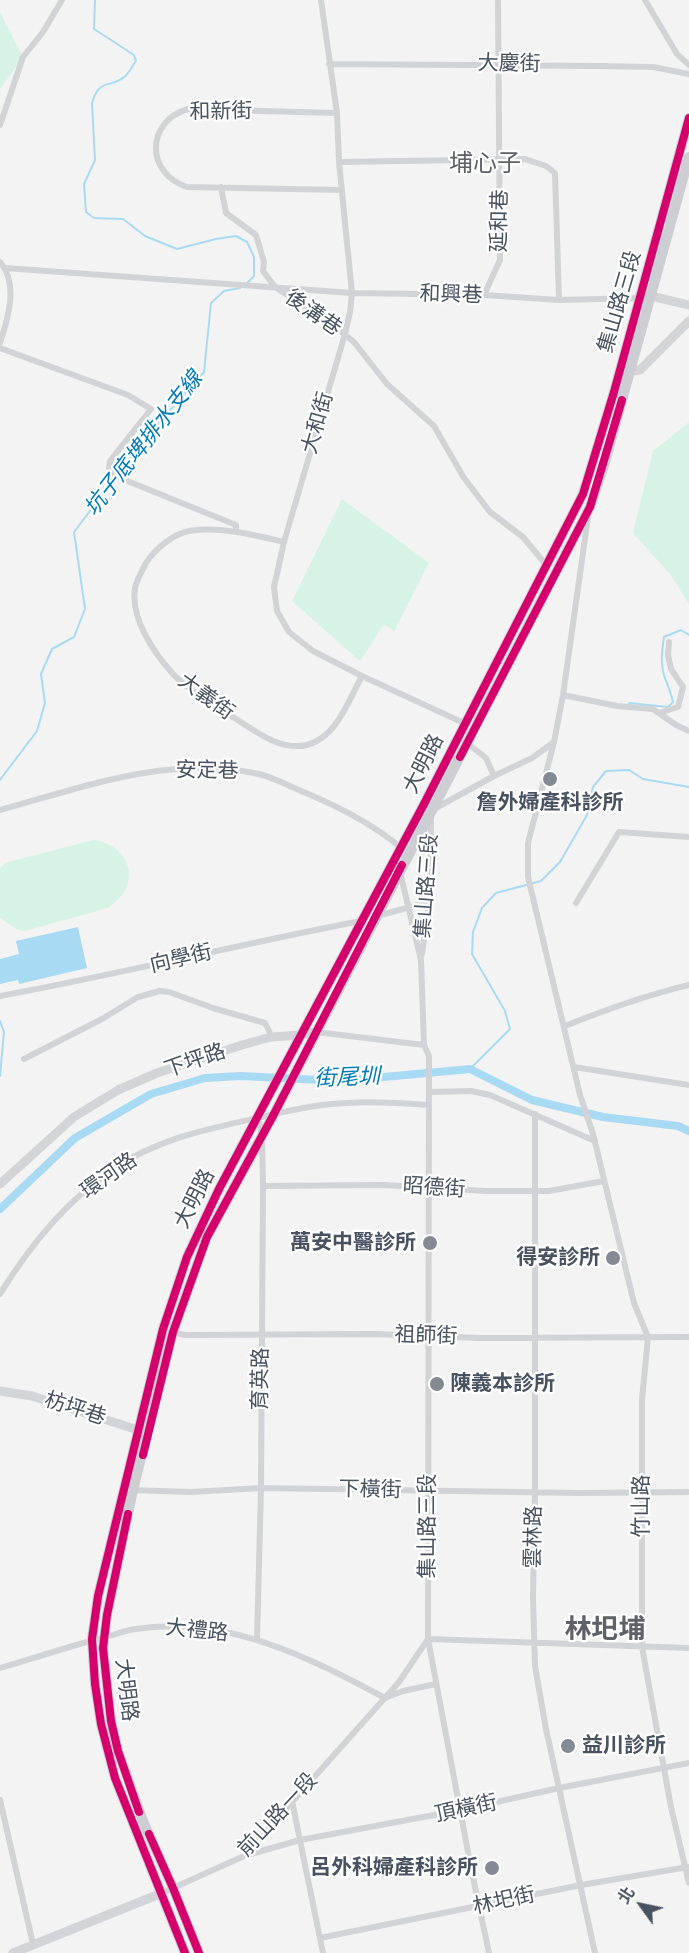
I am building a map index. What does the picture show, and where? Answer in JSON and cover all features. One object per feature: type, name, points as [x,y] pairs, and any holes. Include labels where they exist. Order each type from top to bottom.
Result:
[{"type":"main road","name":"集山路三段","points":[[590,507],[604,466],[625,372],[689,118]]},
{"type":"main road","name":"集山路三段","points":[[645,297],[689,157]]},
{"type":"main road","name":"集山路三段","points":[[583,494],[625,372]]},
{"type":"main road","name":"大明路","points":[[183,1952],[162,1893],[115,1778],[101,1724],[95,1684],[98,1639],[107,1615],[128,1490],[168,1331],[197,1233],[400,847],[467,743],[470,726],[583,494]]},
{"type":"main road","name":"大明路","points":[[168,1331],[207,1237],[262,1137],[400,871],[427,808],[470,726],[590,507]]},
{"type":"main road","name":"大明路","points":[[98,1639],[103,1648],[111,1721],[118,1751],[143,1821],[174,1888],[199,1953]]},
{"type":"street","points":[[0,125],[23,57],[43,32],[62,0]]},
{"type":"street","name":"大和街","points":[[321,0],[337,113],[339,162],[352,292],[345,334],[284,542],[274,593],[277,611],[282,622],[294,636],[313,651],[470,726]]},
{"type":"street","name":"延和巷","points":[[484,295],[500,260],[498,0]]},
{"type":"street","points":[[645,0],[677,54],[689,65]]},
{"type":"street","name":"大慶街","points":[[329,64],[498,63],[653,67],[689,74]]},
{"type":"street","name":"和新街","points":[[337,113],[188,109],[172,116],[161,129],[157,141],[157,159],[162,170],[175,182],[187,187],[342,190]]},
{"type":"street","points":[[339,162],[525,159],[546,166],[555,172],[558,300]]},
{"type":"street","name":"後溝巷","points":[[221,187],[226,213],[256,235],[264,262],[263,271],[275,287],[326,320],[363,351],[387,384],[434,426],[475,494],[490,512],[524,537],[547,566]]},
{"type":"street","points":[[0,262],[5,268],[11,295],[9,314],[0,343]]},
{"type":"street","name":"和興巷","points":[[5,268],[352,292],[484,295],[558,300],[645,297]]},
{"type":"street","points":[[645,297],[689,304]]},
{"type":"street","points":[[625,372],[640,370],[689,321]]},
{"type":"street","points":[[0,348],[125,394],[152,409],[110,461],[109,469],[121,478],[236,525],[236,532]]},
{"type":"street","points":[[583,494],[590,507]]},
{"type":"street","name":"集山路三段","points":[[421,960],[429,902],[427,808],[532,758],[554,742],[590,507]]},
{"type":"street","name":"大義街","points":[[284,542],[236,532],[189,531],[174,537],[149,560],[140,573],[135,588],[135,610],[153,646],[174,675],[215,706],[278,743],[299,746],[308,745],[323,738],[336,726],[362,676]]},
{"type":"street","points":[[659,713],[678,707],[683,687],[671,669],[668,655],[669,642]]},
{"type":"street","points":[[563,695],[617,706],[653,709],[689,731]]},
{"type":"street","points":[[554,742],[528,843],[528,877],[574,1067],[689,1085]]},
{"type":"street","points":[[467,743],[486,758],[494,776]]},
{"type":"street","name":"安定巷","points":[[0,810],[116,777],[177,769],[236,770],[262,775],[316,797],[384,833],[400,847]]},
{"type":"street","points":[[576,903],[619,832],[689,837]]},
{"type":"street","name":"集山路三段","points":[[400,847],[400,871],[421,960],[424,1045],[429,1056],[428,1639],[489,1953]]},
{"type":"street","points":[[376,916],[429,902]]},
{"type":"street","name":"向學街","points":[[0,996],[83,981],[274,938],[362,921]]},
{"type":"street","points":[[565,1026],[664,991],[689,986]]},
{"type":"street","points":[[24,1059],[102,1019],[138,997],[160,992],[169,992],[265,1023],[272,1037]]},
{"type":"street","name":"下坪路","points":[[0,1184],[74,1117],[118,1090],[158,1073],[272,1037],[316,1032],[424,1045]]},
{"type":"street","name":"竹山路","points":[[574,1067],[595,1142],[634,1303],[648,1337],[642,1400],[642,1647],[673,1816],[688,1867],[689,1883]]},
{"type":"street","points":[[430,1092],[471,1091],[490,1095],[595,1142]]},
{"type":"street","name":"環河路","points":[[0,1294],[38,1239],[74,1201],[112,1170],[143,1152],[208,1128],[310,1106],[346,1103],[429,1105]]},
{"type":"street","name":"雲林路","points":[[535,1114],[535,1492],[532,1598],[535,1666],[595,1953]]},
{"type":"street","name":"育英路","points":[[257,1640],[261,1488],[263,1186],[262,1137],[258,1117]]},
{"type":"street","name":"昭德街","points":[[263,1186],[384,1185],[486,1191],[549,1191],[604,1181]]},
{"type":"street","name":"祖師街","points":[[168,1331],[185,1335],[429,1335],[480,1338],[689,1337]]},
{"type":"street","name":"枋坪巷","points":[[0,1390],[32,1396],[143,1430]]},
{"type":"street","name":"下橫街","points":[[128,1490],[191,1492],[261,1488],[689,1492]]},
{"type":"street","name":"大禮路","points":[[0,1668],[131,1629],[167,1625],[204,1628],[257,1640],[300,1655],[386,1698]]},
{"type":"street","points":[[428,1639],[689,1648]]},
{"type":"street","name":"前山路一段","points":[[13,1953],[174,1888],[244,1856],[386,1698],[428,1639]]},
{"type":"street","name":"前山路一段","points":[[386,1698],[403,1691],[436,1684]]},
{"type":"street","name":"頂橫街","points":[[244,1856],[300,1840],[461,1810],[689,1763]]},
{"type":"street","points":[[0,1800],[33,1944]]},
{"type":"street","points":[[292,1801],[323,1953]]},
{"type":"street","name":"林圯街","points":[[320,1938],[688,1867]]},
{"type":"green space","points":[[0,12],[23,57],[0,89]]},
{"type":"green space","points":[[689,422],[689,604],[670,574],[633,533],[653,451]]},
{"type":"green space","points":[[342,499],[429,563],[394,631],[384,624],[360,661],[292,601]]},
{"type":"green space","points":[[93,840],[116,849],[126,861],[129,869],[126,889],[108,908],[25,931],[16,929],[0,918],[0,869],[5,863]]},
{"type":"water","points":[[78,927],[87,968],[19,984],[18,980],[0,984],[0,959],[19,954],[16,941]]},
{"type":"waterway","name":"坑子底埤排水支線","points":[[95,0],[94,29],[134,55],[136,61],[126,76],[98,90],[92,103],[95,160],[84,184],[86,212],[94,218],[123,219],[145,236],[177,249],[236,236],[247,242],[254,257],[254,276],[247,283]]},
{"type":"waterway","name":"坑子底埤排水支線","points":[[0,780],[37,731],[45,703],[41,674],[52,649],[74,637],[85,609],[74,532],[147,436],[204,372],[211,303],[224,291],[240,288]]},
{"type":"waterway","points":[[629,703],[668,707],[673,702],[662,668],[664,637],[681,630],[689,635]]},
{"type":"waterway","points":[[470,1069],[510,1029],[505,1011],[472,954],[473,932],[482,908],[496,893],[541,881],[560,862],[587,815],[593,787],[606,771],[629,770],[643,779],[689,787]]},
{"type":"waterway","name":"坑子底埤排水支線","points":[[0,1021],[4,1032],[0,1076]]},
{"type":"waterway","name":"街尾圳","points":[[0,1209],[75,1138],[151,1094],[205,1078],[241,1076],[341,1081],[470,1069],[532,1100],[603,1117],[678,1126],[689,1131]]},
{"type":"cycle path","points":[[185,1953],[115,1778],[101,1724],[92,1639],[98,1596],[163,1329],[187,1257],[219,1189],[423,806],[583,494],[614,392],[689,118]]},
{"type":"cycle path","points":[[460,757],[590,507],[622,400]]},
{"type":"cycle path","points":[[143,1455],[173,1332],[207,1237],[274,1114],[402,865]]},
{"type":"cycle path","points":[[128,1514],[107,1615],[103,1648],[111,1721],[118,1751],[139,1812]]},
{"type":"cycle path","points":[[149,1834],[199,1953]]},
{"type":"place","name":"詹外婦產科診所","points":[[550,779]]},
{"type":"place","name":"萬安中醫診所","points":[[430,1243]]},
{"type":"place","name":"得安診所","points":[[613,1258]]},
{"type":"place","name":"陳義本診所","points":[[437,1384]]},
{"type":"place","name":"益川診所","points":[[568,1746]]},
{"type":"place","name":"呂外科婦產科診所","points":[[492,1868]]},
{"type":"district","name":"埔心子","points":[[485,164]]},
{"type":"district","name":"林圯埔","points":[[605,1630]]}]
